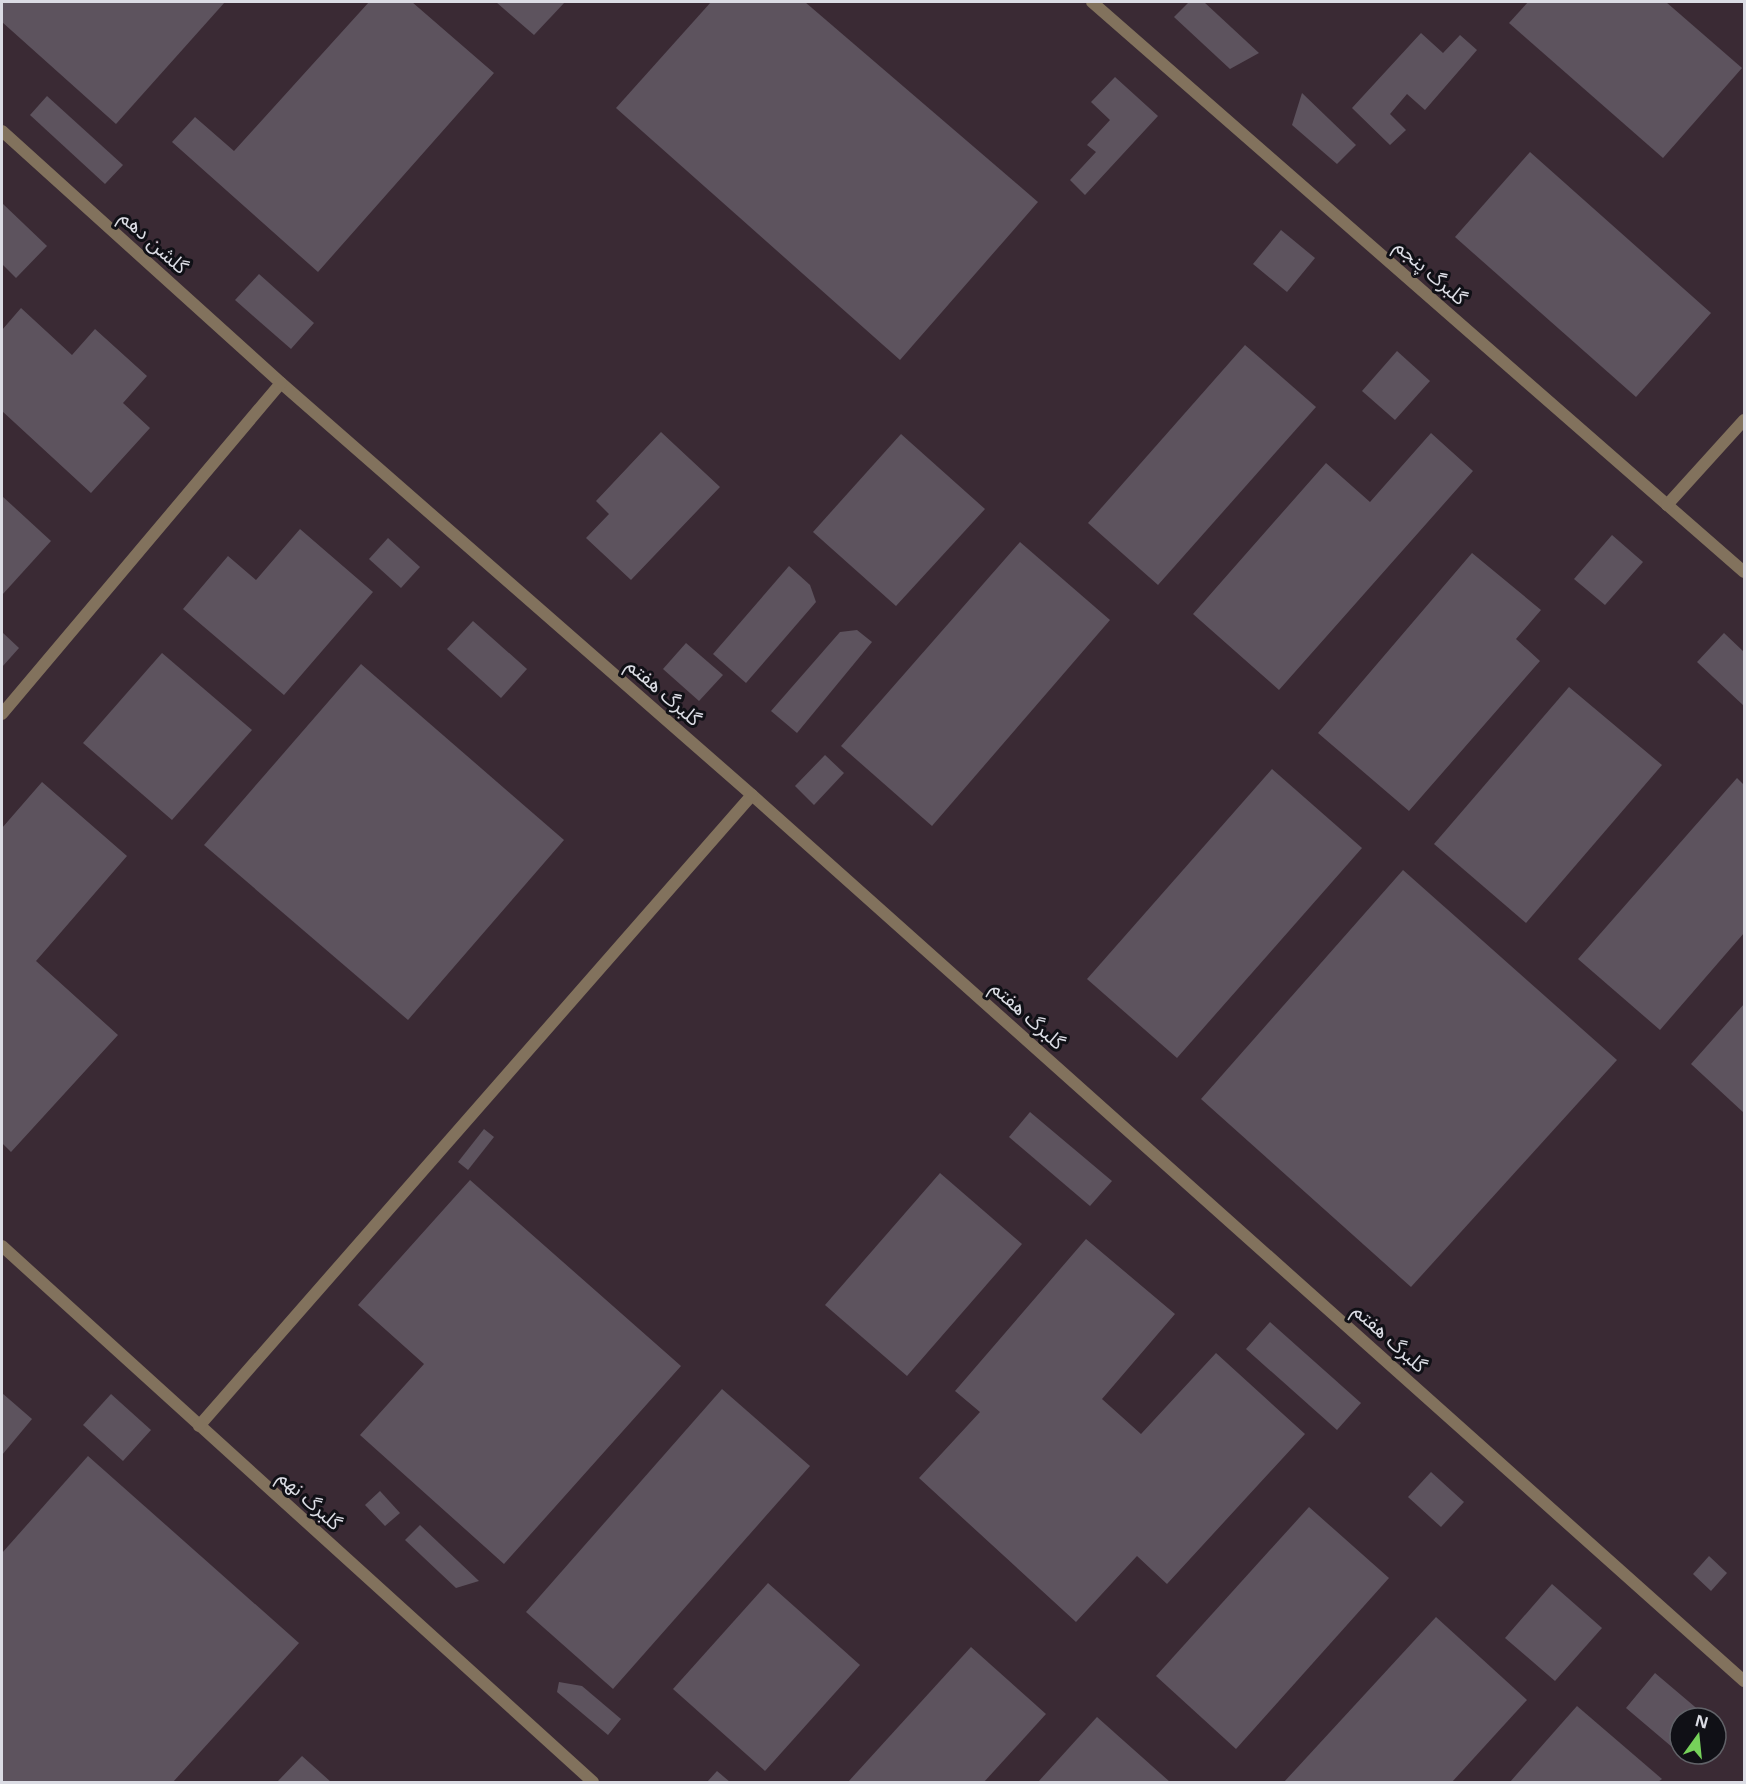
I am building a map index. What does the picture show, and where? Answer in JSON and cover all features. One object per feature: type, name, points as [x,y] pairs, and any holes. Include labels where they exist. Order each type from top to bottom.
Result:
[{"type":"street","name":"گلبرگ پنجم","points":[[1092,2],[1744,572]]},
{"type":"street","name":"گلشن دهم","points":[[2,131],[281,382]]},
{"type":"street","points":[[2,714],[281,382]]},
{"type":"street","name":"گلبرگ هفتم","points":[[281,382],[752,795],[1744,1681]]},
{"type":"street","points":[[1667,505],[1744,420]]},
{"type":"street","points":[[199,1426],[752,795]]},
{"type":"street","name":"گلبرگ نهم","points":[[2,1246],[593,1782]]},
{"type":"shaded area","points":[[2,2],[1744,2],[1744,1782],[2,1782]]},
{"type":"building","points":[[2,2],[225,2],[116,124],[2,22]]},
{"type":"building","points":[[369,2],[412,2],[494,73],[318,272],[172,142],[195,117],[234,151]]},
{"type":"building","points":[[496,2],[565,2],[534,35]]},
{"type":"building","points":[[711,2],[805,2],[1038,202],[900,360],[616,108]]},
{"type":"building","points":[[1189,2],[1204,2],[1259,53],[1230,69],[1174,17]]},
{"type":"building","points":[[1528,2],[1666,2],[1742,68],[1663,158],[1509,23]]},
{"type":"building","points":[[1421,33],[1443,53],[1460,35],[1477,50],[1425,110],[1407,94],[1390,114],[1406,130],[1390,145],[1352,108]]},
{"type":"building","points":[[1115,77],[1158,116],[1085,195],[1070,180],[1096,152],[1087,145],[1110,120],[1091,102]]},
{"type":"building","points":[[1302,93],[1356,145],[1337,164],[1292,125]]},
{"type":"building","points":[[47,96],[123,165],[105,184],[30,115]]},
{"type":"building","points":[[1530,152],[1711,313],[1636,397],[1455,237]]},
{"type":"building","points":[[2,203],[47,246],[16,278],[2,264]]},
{"type":"building","points":[[1281,230],[1315,258],[1287,292],[1253,264]]},
{"type":"building","points":[[259,274],[314,323],[291,349],[235,300]]},
{"type":"building","points":[[21,308],[72,355],[95,329],[147,376],[123,403],[150,428],[91,493],[2,411],[2,330]]},
{"type":"building","points":[[1245,345],[1316,407],[1158,585],[1088,523]]},
{"type":"building","points":[[1397,351],[1430,381],[1395,420],[1362,391]]},
{"type":"building","points":[[661,432],[720,487],[631,580],[586,538],[609,514],[596,501]]},
{"type":"building","points":[[1431,433],[1473,471],[1279,690],[1193,614],[1326,463],[1370,502]]},
{"type":"building","points":[[901,434],[985,509],[896,606],[813,532]]},
{"type":"building","points":[[2,496],[51,541],[2,595]]},
{"type":"building","points":[[300,529],[373,592],[284,695],[183,609],[228,556],[256,580]]},
{"type":"building","points":[[1612,535],[1643,562],[1605,605],[1574,579]]},
{"type":"building","points":[[388,538],[420,567],[401,588],[369,559]]},
{"type":"building","points":[[1020,542],[1110,620],[932,826],[841,746]]},
{"type":"building","points":[[1472,553],[1541,610],[1516,639],[1540,661],[1409,811],[1318,733]]},
{"type":"building","points":[[789,566],[810,585],[816,602],[746,683],[713,654]]},
{"type":"building","points":[[473,621],[527,669],[501,698],[447,649]]},
{"type":"building","points":[[857,630],[872,642],[797,733],[771,711],[840,632]]},
{"type":"building","points":[[2,632],[19,648],[2,667]]},
{"type":"building","points":[[1724,633],[1744,652],[1744,706],[1697,662]]},
{"type":"building","points":[[686,643],[723,675],[699,701],[663,669]]},
{"type":"building","points":[[162,653],[252,730],[172,820],[83,743]]},
{"type":"building","points":[[361,664],[564,840],[408,1020],[204,845]]},
{"type":"building","points":[[1569,687],[1662,765],[1526,923],[1434,844]]},
{"type":"building","points":[[825,755],[844,773],[814,805],[795,786]]},
{"type":"building","points":[[1272,769],[1362,848],[1177,1058],[1087,979]]},
{"type":"building","points":[[1737,778],[1744,785],[1744,933],[1660,1030],[1578,959]]},
{"type":"building","points":[[42,782],[127,856],[36,961],[118,1035],[11,1152],[2,1143],[2,828]]},
{"type":"building","points":[[1403,870],[1617,1060],[1411,1287],[1201,1099]]},
{"type":"building","points":[[1744,1004],[1744,1113],[1691,1064]]},
{"type":"building","points":[[1030,1112],[1112,1181],[1090,1206],[1009,1137]]},
{"type":"building","points":[[484,1129],[494,1137],[468,1170],[458,1162]]},
{"type":"building","points":[[940,1173],[1022,1244],[907,1376],[825,1305]]},
{"type":"building","points":[[470,1180],[681,1366],[504,1564],[360,1435],[424,1364],[358,1305]]},
{"type":"building","points":[[1086,1239],[1175,1314],[1102,1399],[1141,1434],[1216,1353],[1305,1434],[1167,1584],[1137,1556],[1076,1622],[919,1478],[980,1412],[955,1391]]},
{"type":"building","points":[[1270,1322],[1361,1403],[1337,1430],[1246,1349]]},
{"type":"building","points":[[722,1389],[810,1466],[613,1689],[526,1612]]},
{"type":"building","points":[[2,1393],[32,1419],[2,1455]]},
{"type":"building","points":[[111,1394],[151,1430],[123,1461],[83,1425]]},
{"type":"building","points":[[88,1456],[299,1643],[173,1782],[2,1782],[2,1553]]},
{"type":"building","points":[[1431,1472],[1464,1502],[1441,1527],[1408,1497]]},
{"type":"building","points":[[380,1491],[400,1513],[385,1526],[365,1505]]},
{"type":"building","points":[[1309,1507],[1389,1578],[1236,1749],[1156,1676]]},
{"type":"building","points":[[420,1525],[479,1581],[456,1588],[405,1540]]},
{"type":"building","points":[[1709,1556],[1727,1573],[1711,1591],[1693,1574]]},
{"type":"building","points":[[768,1583],[860,1665],[765,1771],[673,1689]]},
{"type":"building","points":[[1552,1584],[1602,1628],[1555,1681],[1505,1638]]},
{"type":"building","points":[[1436,1617],[1527,1700],[1452,1782],[1284,1782]]},
{"type":"building","points":[[971,1647],[1046,1714],[984,1782],[848,1782]]},
{"type":"building","points":[[1655,1673],[1694,1706],[1668,1706],[1668,1744],[1626,1708]]},
{"type":"building","points":[[559,1682],[582,1686],[621,1719],[608,1735],[557,1692]]},
{"type":"building","points":[[1577,1706],[1662,1779],[1658,1782],[1510,1782]]},
{"type":"building","points":[[1097,1717],[1170,1782],[1038,1782]]},
{"type":"building","points":[[302,1756],[331,1782],[277,1782]]},
{"type":"building","points":[[717,1771],[730,1782],[707,1782]]}]
